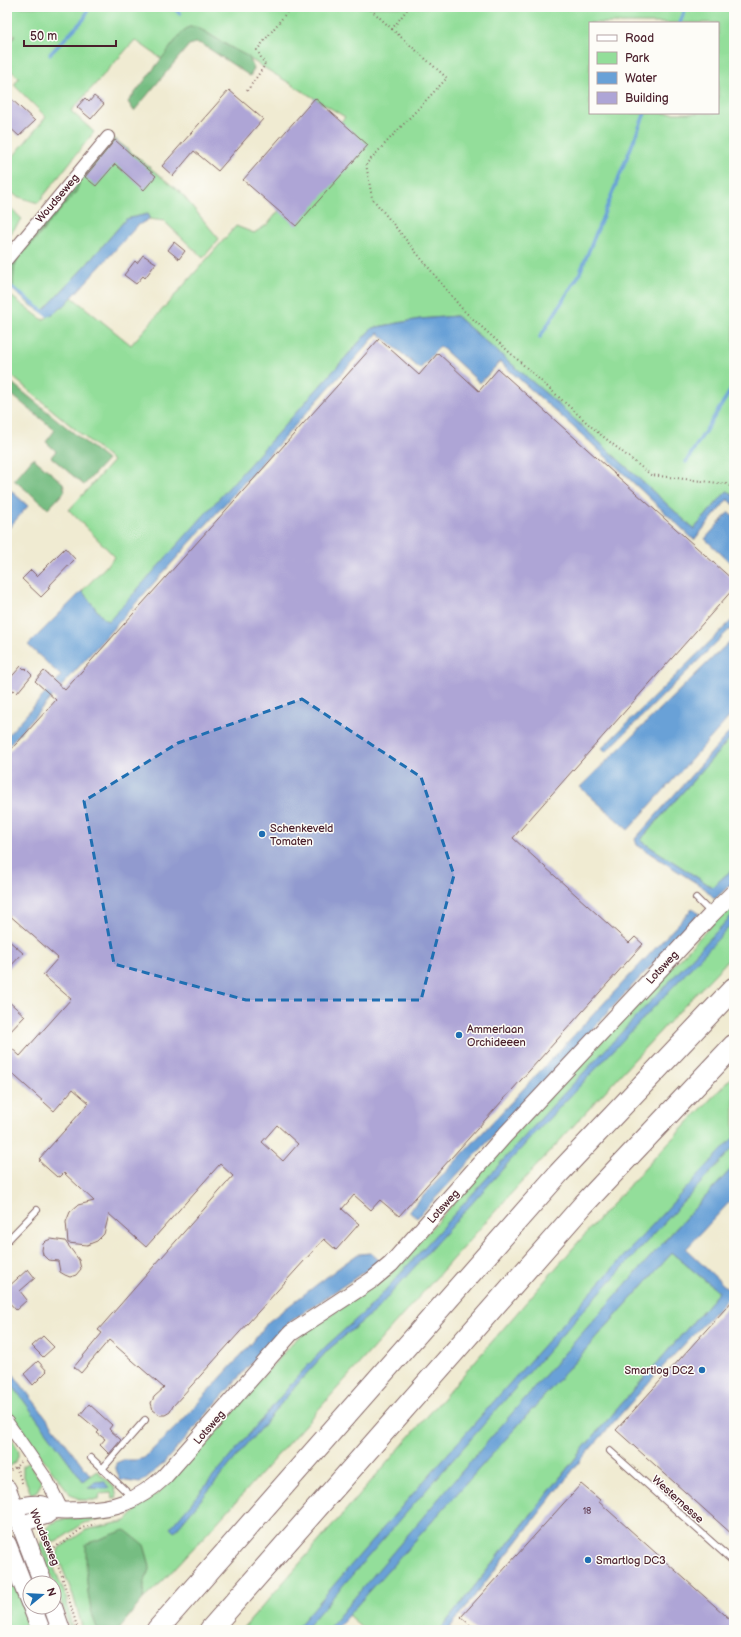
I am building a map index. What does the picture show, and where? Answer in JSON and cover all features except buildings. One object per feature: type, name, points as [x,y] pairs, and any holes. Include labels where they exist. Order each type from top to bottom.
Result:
[{"type":"highway","points":[[157,1630],[559,1173],[734,988]]},
{"type":"highway","points":[[210,1630],[584,1204],[734,1045]]},
{"type":"main road","name":"Woudseweg","points":[[7,1490],[17,1507],[40,1575]]},
{"type":"main road","points":[[7,1544],[22,1582]]},
{"type":"main road","points":[[35,1615],[40,1630]]},
{"type":"main road","points":[[56,1615],[61,1630]]},
{"type":"street","name":"Woudseweg","points":[[7,259],[108,137]]},
{"type":"street","name":"Lotsweg","points":[[17,1507],[47,1506],[58,1510],[91,1510],[113,1507],[135,1499],[151,1489],[164,1477],[291,1333],[372,1280],[391,1264],[505,1135],[734,892]]},
{"type":"street","points":[[7,1422],[47,1480],[58,1510]]},
{"type":"street","name":"Lotsweg","points":[[22,1524],[46,1516],[58,1510]]},
{"type":"lane","points":[[696,898],[712,914]]},
{"type":"lane","points":[[7,1241],[37,1210]]},
{"type":"lane","points":[[102,1469],[145,1420]]},
{"type":"lane","name":"Westernesse","points":[[610,1451],[734,1562]]},
{"type":"lane","points":[[91,1458],[135,1499]]},
{"type":"path","points":[[247,91],[265,65],[258,50],[291,7]]},
{"type":"path","points":[[368,7],[447,78],[366,164],[372,198],[463,310],[595,430],[651,475],[727,484],[734,490]]},
{"type":"path","points":[[392,29],[409,7]]},
{"type":"path","name":"Woudseweg","points":[[7,1472],[16,1467],[17,1507]]},
{"type":"path","points":[[50,1549],[64,1542],[82,1528],[101,1523]]},
{"type":"path","name":"Woudseweg","points":[[22,1524],[50,1549],[67,1590],[78,1630]]},
{"type":"highlighted area","points":[[302,699],[421,777],[454,875],[421,1000],[246,1000],[114,964],[84,801],[178,743]]},
{"type":"green space","points":[[7,7],[734,7],[734,496],[728,491],[726,492],[694,529],[550,397],[456,316],[420,319],[377,327],[371,329],[109,622],[103,618],[82,591],[115,557],[69,510],[113,461],[7,372],[7,293],[43,320],[64,306],[72,297],[131,345],[236,226],[254,233],[268,224],[306,177],[315,153],[345,117],[204,31],[183,31],[162,59],[135,40],[71,111],[94,132],[38,203],[16,196],[7,188],[7,164],[46,117],[14,85],[19,78],[7,67],[7,47],[15,35],[7,28]]},
{"type":"green space","points":[[189,27],[196,27],[204,31],[249,57],[254,69],[250,76],[202,44],[196,43],[189,45],[134,111],[128,102],[183,31]]},
{"type":"green space","points":[[110,135],[181,193],[219,239],[203,258],[164,221],[149,219],[148,214],[126,219],[87,264],[42,312],[29,304],[13,290],[14,267],[18,258],[43,231],[75,177]]},
{"type":"green space","points":[[75,177],[79,184],[76,192],[18,258],[14,268],[13,290],[7,287],[7,263]]},
{"type":"green space","points":[[7,205],[22,219],[7,238]]},
{"type":"green space","points":[[7,379],[107,460],[84,485],[51,457],[56,451],[46,442],[55,430],[7,391]]},
{"type":"green space","points":[[33,458],[63,483],[65,491],[48,509],[14,480]]},
{"type":"green space","points":[[734,734],[734,868],[712,887],[641,841]]},
{"type":"green space","points":[[734,901],[734,954],[666,1025],[508,1197],[235,1503],[163,1581],[143,1599],[144,1584],[150,1566],[144,1545],[87,1544],[87,1577],[89,1598],[98,1630],[83,1630],[73,1595],[57,1555],[59,1548],[86,1530],[126,1521],[145,1501],[159,1493],[294,1341],[308,1330],[388,1277],[522,1126]]},
{"type":"green space","points":[[734,1075],[734,1166],[667,1238],[330,1630],[242,1630],[594,1224],[668,1143]]},
{"type":"green space","points":[[672,1253],[719,1292],[585,1446],[440,1630],[365,1630],[348,1615]]},
{"type":"green space","points":[[7,1378],[83,1480],[97,1471],[114,1486],[117,1497],[113,1498],[111,1493],[100,1494],[99,1500],[81,1500],[71,1495],[34,1447],[29,1445],[7,1416]]},
{"type":"green space","points":[[7,1430],[19,1451],[16,1461],[7,1468]]},
{"type":"green space","points":[[28,1462],[42,1482],[37,1491],[31,1494],[23,1474],[23,1466]]},
{"type":"green space","points":[[125,1511],[121,1516],[84,1523],[56,1542],[52,1542],[46,1529],[50,1524],[60,1520],[101,1516]]},
{"type":"green space","points":[[125,1530],[144,1545],[150,1566],[144,1584],[143,1599],[118,1630],[98,1630],[89,1599],[86,1544]]},
{"type":"green space","points":[[42,1540],[57,1575],[51,1575],[40,1547]]},
{"type":"green space","points":[[7,1571],[11,1575],[22,1602],[22,1615],[27,1615],[33,1630],[7,1630]]},
{"type":"green space","points":[[62,1587],[66,1596],[72,1630],[70,1630],[62,1605]]},
{"type":"water","points":[[148,214],[149,219],[137,226],[64,306],[51,315],[42,312],[87,264],[126,219]]},
{"type":"water","points":[[456,316],[550,397],[694,529],[726,492],[728,491],[734,496],[734,505],[728,499],[694,540],[590,442],[500,362],[480,383],[440,346],[420,369],[378,333],[7,747],[7,736],[61,676],[28,645],[82,591],[103,618],[109,621],[371,329],[420,319]]},
{"type":"water","points":[[7,487],[28,506],[7,530]]},
{"type":"water","points":[[729,512],[734,517],[734,566],[705,539]]},
{"type":"water","points":[[732,620],[734,622],[734,630],[729,630],[606,752],[602,748]]},
{"type":"water","points":[[730,641],[734,644],[734,712],[628,830],[580,787]]},
{"type":"water","points":[[734,727],[734,734],[641,841],[712,887],[734,868],[734,881],[715,899],[704,888],[637,845],[635,839]]},
{"type":"water","points":[[693,908],[699,914],[417,1218],[409,1211]]},
{"type":"water","points":[[734,913],[734,922],[528,1141],[376,1310],[328,1350],[300,1381],[174,1532],[170,1528],[298,1376],[325,1347],[371,1306],[553,1105]]},
{"type":"water","points":[[734,1137],[734,1147],[581,1313],[304,1630],[295,1630],[567,1319]]},
{"type":"water","points":[[734,1166],[734,1197],[686,1249],[729,1290],[730,1296],[658,1372],[584,1456],[448,1630],[440,1630],[585,1446],[719,1292],[672,1253],[335,1630],[327,1630],[578,1337]]},
{"type":"water","points":[[371,1253],[380,1261],[291,1321],[246,1369],[162,1465],[140,1483],[120,1480],[116,1469],[116,1463],[123,1460],[136,1460],[144,1458],[180,1423],[252,1343],[268,1322],[358,1254]]},
{"type":"water","points":[[7,1366],[90,1475],[83,1481],[7,1378]]},
{"type":"water","points":[[104,1481],[109,1488],[88,1488],[95,1482]]},
{"type":"waterway","points":[[50,54],[84,19],[89,7]]},
{"type":"waterway","points":[[173,7],[180,14]]},
{"type":"waterway","points":[[680,22],[686,7]]},
{"type":"waterway","points":[[540,337],[579,275],[645,114]]},
{"type":"waterway","points":[[11,287],[48,315],[51,312]]},
{"type":"waterway","points":[[686,462],[734,385]]},
{"type":"place","name":"Schenkeveld Tomaten","points":[[262,834]]},
{"type":"place","name":"Ammerlaan Orchideeen","points":[[459,1035]]},
{"type":"place","name":"Smartlog DC2","points":[[702,1370]]},
{"type":"place","name":"Smartlog DC3","points":[[588,1560]]}]
